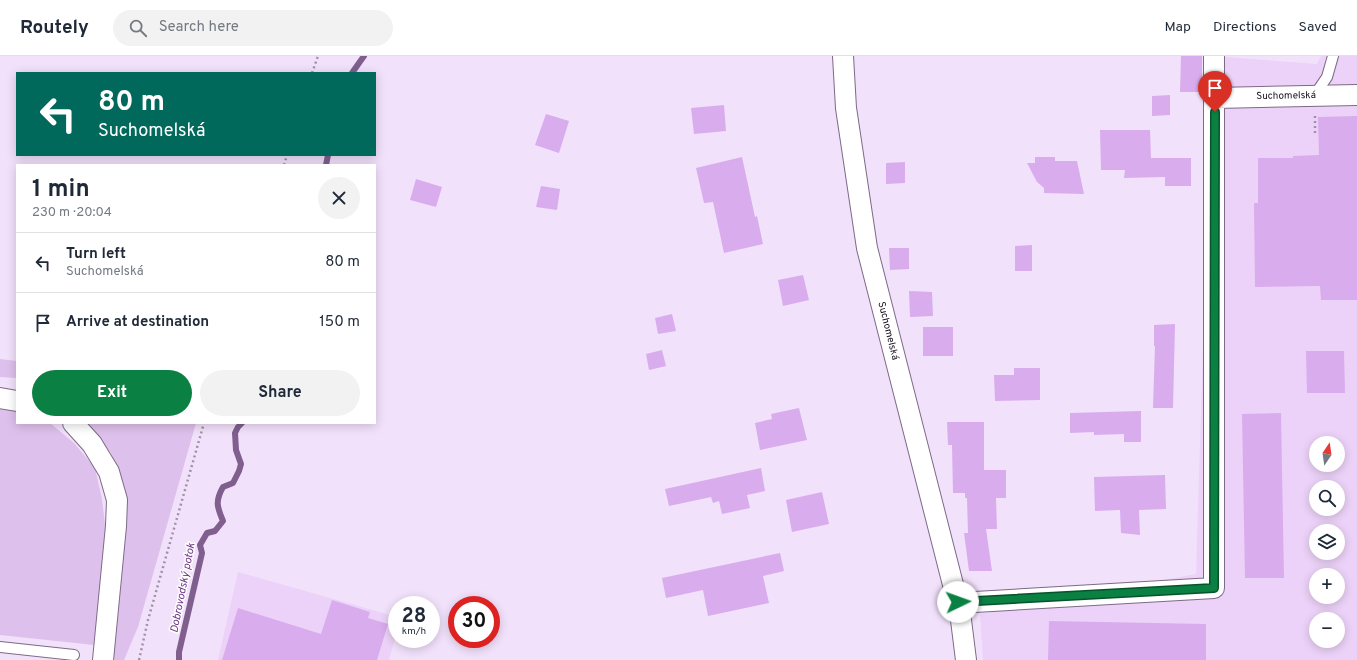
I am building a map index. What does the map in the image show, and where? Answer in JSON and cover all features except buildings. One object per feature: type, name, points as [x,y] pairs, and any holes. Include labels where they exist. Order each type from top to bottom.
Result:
[{"type":"street","name":"Suchomelská","points":[[843,56],[846,108],[867,248],[958,602],[966,660]]},
{"type":"street","points":[[958,602],[1214,588],[1214,56]]},
{"type":"street","name":"Suchomelská","points":[[1215,98],[1357,95]]},
{"type":"street","points":[[0,398],[16,401]]},
{"type":"street","points":[[74,424],[92,444],[109,472],[117,500],[116,526],[103,660]]},
{"type":"lane","points":[[1314,96],[1327,77],[1333,56]]},
{"type":"lane","points":[[0,647],[74,655]]},
{"type":"path","points":[[312,72],[318,56]]},
{"type":"path","points":[[138,660],[204,424]]},
{"type":"shaded area","points":[[1212,56],[1317,64],[1321,56],[1357,56],[1357,660],[983,660],[980,614],[1196,574]]},
{"type":"shaded area","points":[[0,359],[16,361],[16,378],[0,377]]},
{"type":"shaded area","points":[[0,409],[16,411],[16,424],[51,424],[74,443],[95,468],[102,499],[106,533],[94,645],[0,635]]},
{"type":"shaded area","points":[[89,424],[196,424],[138,627],[124,660],[111,660],[123,563],[126,496],[111,453]]},
{"type":"shaded area","points":[[238,572],[388,614],[388,648],[392,648],[389,660],[218,660]]},
{"type":"waterway","name":"Dobrovodský potok","points":[[353,72],[364,56]]},
{"type":"waterway","name":"Dobrovodský potok","points":[[326,164],[328,156]]},
{"type":"waterway","name":"Dobrovodský potok","points":[[179,660],[179,652],[202,553],[200,545],[207,533],[215,531],[223,521],[218,508],[219,496],[223,487],[233,483],[241,464],[236,450],[235,433],[241,424]]},
{"type":"route","points":[[958,602],[1214,588],[1215,112]]}]
